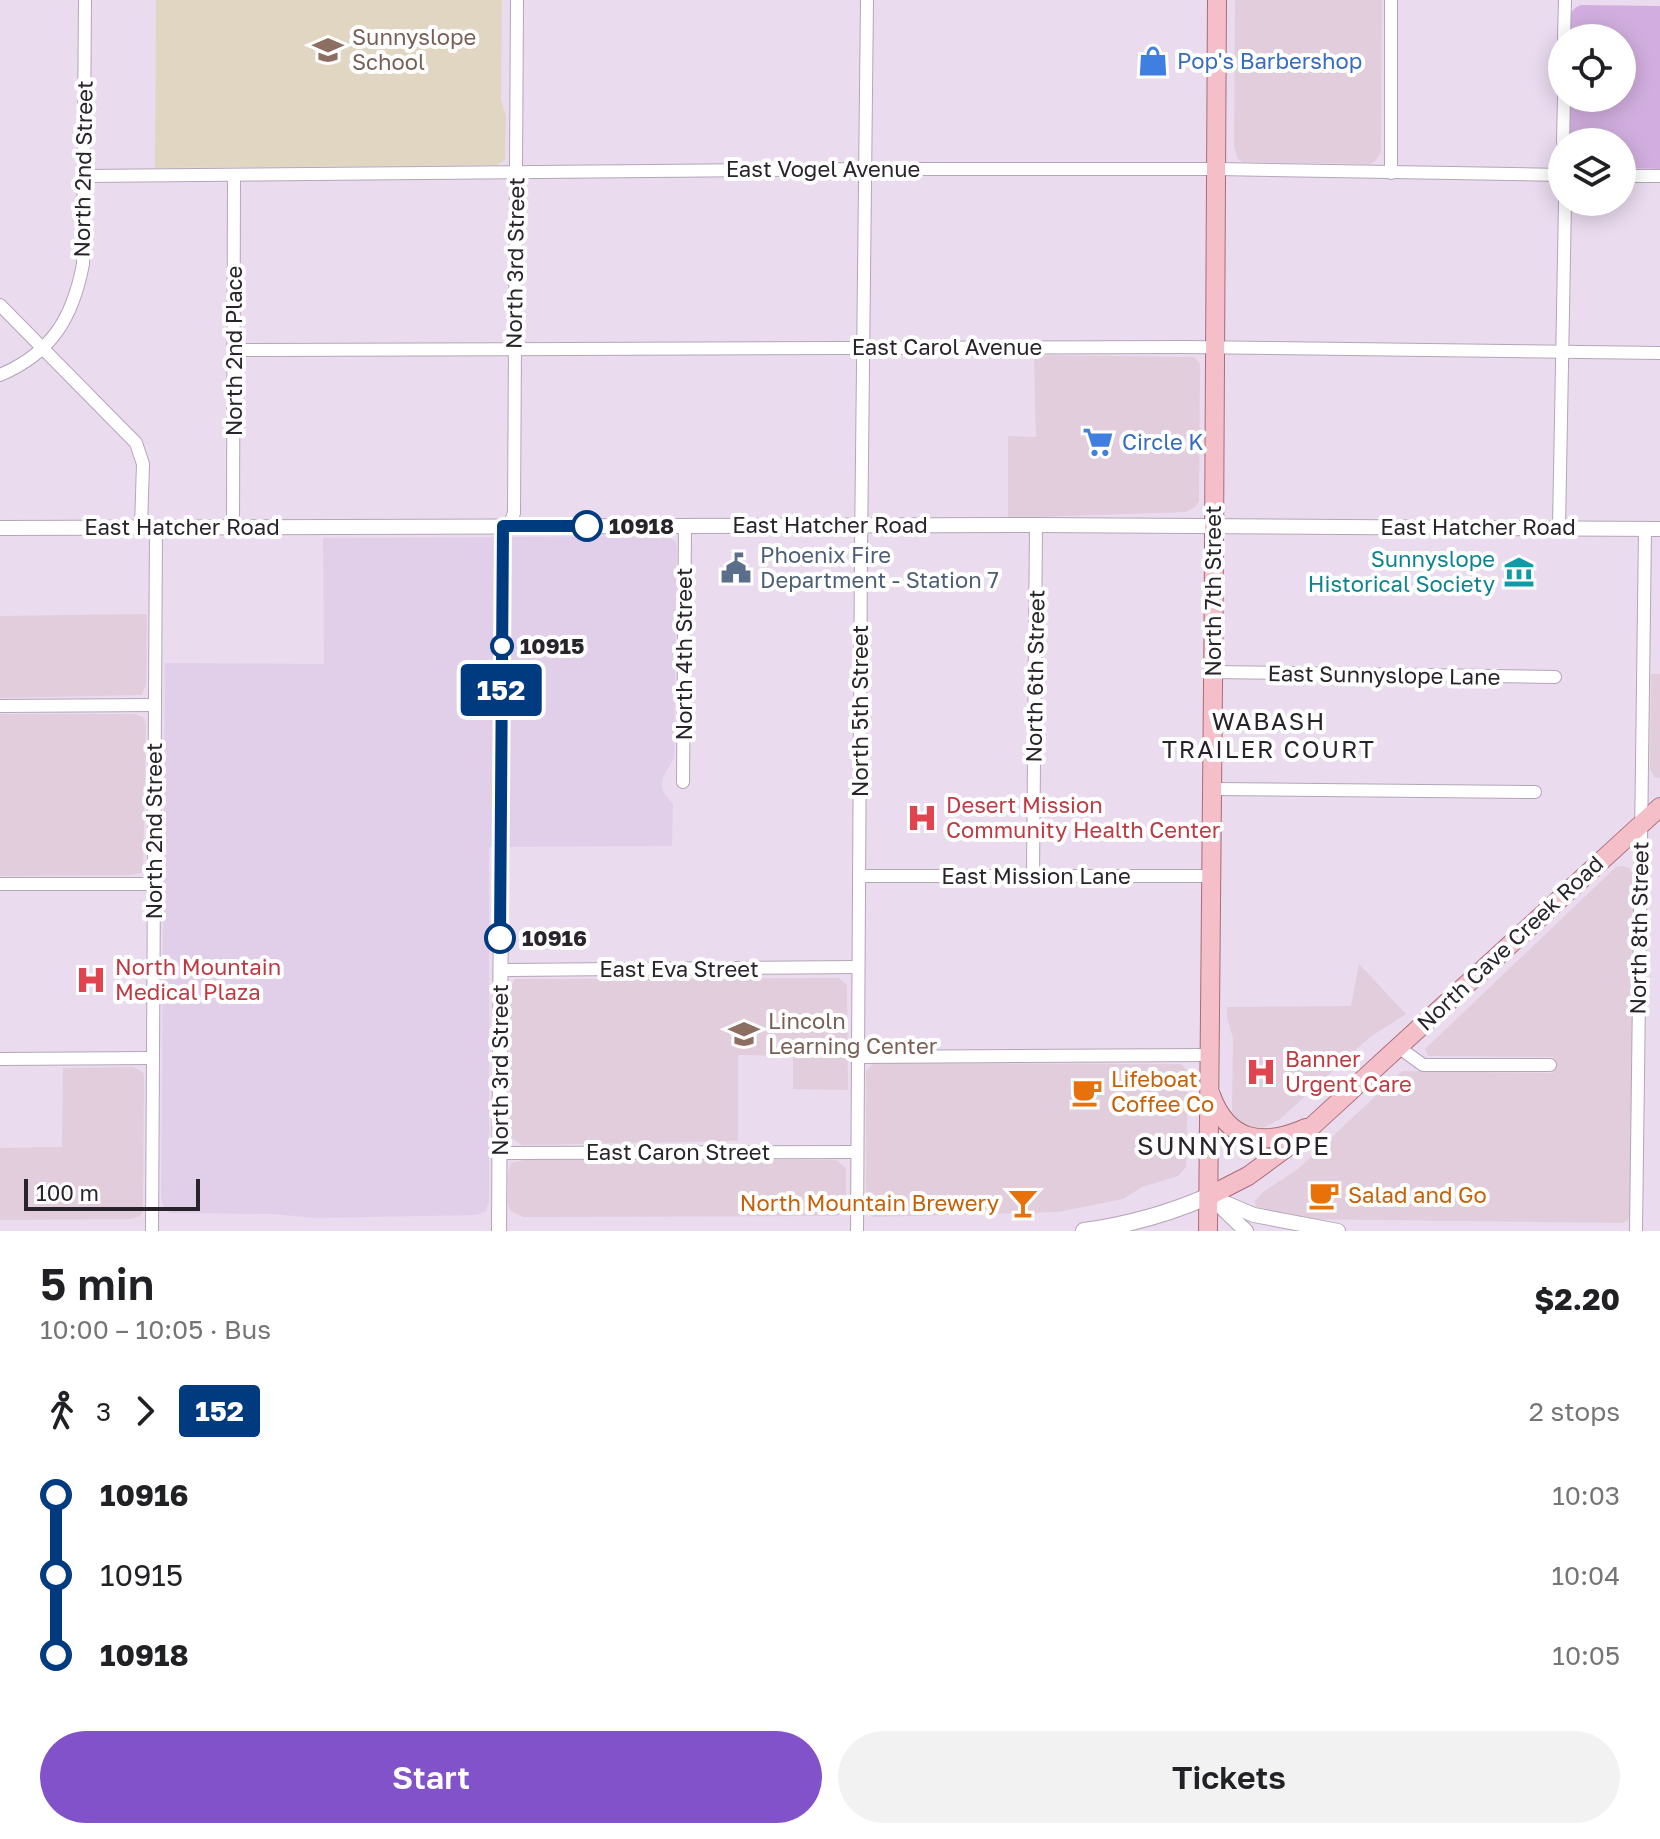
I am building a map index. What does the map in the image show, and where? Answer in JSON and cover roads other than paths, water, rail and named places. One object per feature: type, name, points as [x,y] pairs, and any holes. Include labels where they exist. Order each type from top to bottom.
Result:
[{"type":"main road","name":"North 7th Street","points":[[1208,1231],[1213,876],[1217,0]]},
{"type":"main road","name":"North Cave Creek Road","points":[[1209,1196],[1273,1159],[1316,1124],[1397,1046],[1660,807]]},
{"type":"main road","points":[[1209,1089],[1217,1111],[1239,1135],[1254,1139],[1278,1137],[1316,1124]]},
{"type":"main road","points":[[1084,1231],[1145,1220],[1179,1210],[1209,1196]]},
{"type":"street","name":"North 2nd Street","points":[[85,0],[83,264],[66,320],[43,349],[136,443],[143,464],[149,527],[155,705],[152,1231]]},
{"type":"street","name":"North 3rd Street","points":[[499,1231],[506,526],[514,513],[517,0]]},
{"type":"street","name":"North 5th Street","points":[[857,1231],[867,0]]},
{"type":"street","points":[[1391,0],[1391,173]]},
{"type":"street","points":[[1564,24],[1565,0]]},
{"type":"street","name":"East Vogel Avenue","points":[[83,176],[867,169],[1218,169],[1548,175]]},
{"type":"street","name":"North 2nd Place","points":[[233,527],[234,175]]},
{"type":"street","points":[[1636,176],[1660,176]]},
{"type":"street","points":[[1559,527],[1565,216]]},
{"type":"street","points":[[0,305],[43,349],[0,375]]},
{"type":"street","name":"East Carol Avenue","points":[[233,350],[862,347],[1660,353]]},
{"type":"street","name":"North 4th Street","points":[[683,782],[685,525]]},
{"type":"street","name":"North 6th Street","points":[[1033,876],[1036,525]]},
{"type":"street","name":"East Hatcher Road","points":[[0,528],[1213,525],[1652,529]]},
{"type":"street","name":"North 8th Street","points":[[1636,1231],[1640,824],[1652,529]]},
{"type":"street","name":"East Sunnyslope Lane","points":[[1213,672],[1555,677]]},
{"type":"street","points":[[0,706],[155,705]]},
{"type":"street","points":[[1213,789],[1535,792]]},
{"type":"street","name":"East Mission Lane","points":[[859,876],[1213,876]]},
{"type":"street","points":[[0,884],[154,884]]},
{"type":"street","name":"East Eva Street","points":[[500,970],[858,967]]},
{"type":"street","points":[[1397,1046],[1423,1065],[1550,1065]]},
{"type":"street","points":[[857,1057],[1210,1055]]},
{"type":"street","points":[[0,1059],[153,1058]]},
{"type":"street","name":"East Caron Street","points":[[500,1153],[857,1152]]},
{"type":"street","points":[[1209,1196],[1246,1231]]},
{"type":"street","points":[[1209,1196],[1254,1215],[1338,1231]]},
{"type":"place","name":"Sunnyslope School","points":[[328,50]]},
{"type":"place","name":"Pop's Barbershop","points":[[1153,61]]},
{"type":"place","name":"Circle K","points":[[1098,442]]},
{"type":"place","name":"10918","points":[[587,526]]},
{"type":"place","name":"Phoenix Fire Department - Station 7","points":[[736,568]]},
{"type":"place","name":"Sunnyslope Historical Society","points":[[1519,572]]},
{"type":"place","name":"10915","points":[[502,646]]},
{"type":"place","name":"Desert Mission Community Health Center","points":[[922,818]]},
{"type":"place","name":"10916","points":[[500,938]]},
{"type":"place","name":"North Mountain Medical Plaza","points":[[91,980]]},
{"type":"place","name":"Lincoln Learning Center","points":[[744,1034]]},
{"type":"place","name":"Banner Urgent Care","points":[[1261,1072]]},
{"type":"place","name":"Lifeboat Coffee Co","points":[[1087,1092]]},
{"type":"place","name":"Salad and Go","points":[[1324,1195]]},
{"type":"place","name":"North Mountain Brewery","points":[[1023,1203]]},
{"type":"district","name":"WABASH TRAILER COURT","points":[[1269,736]]},
{"type":"district","name":"SUNNYSLOPE","points":[[1234,1146]]}]
